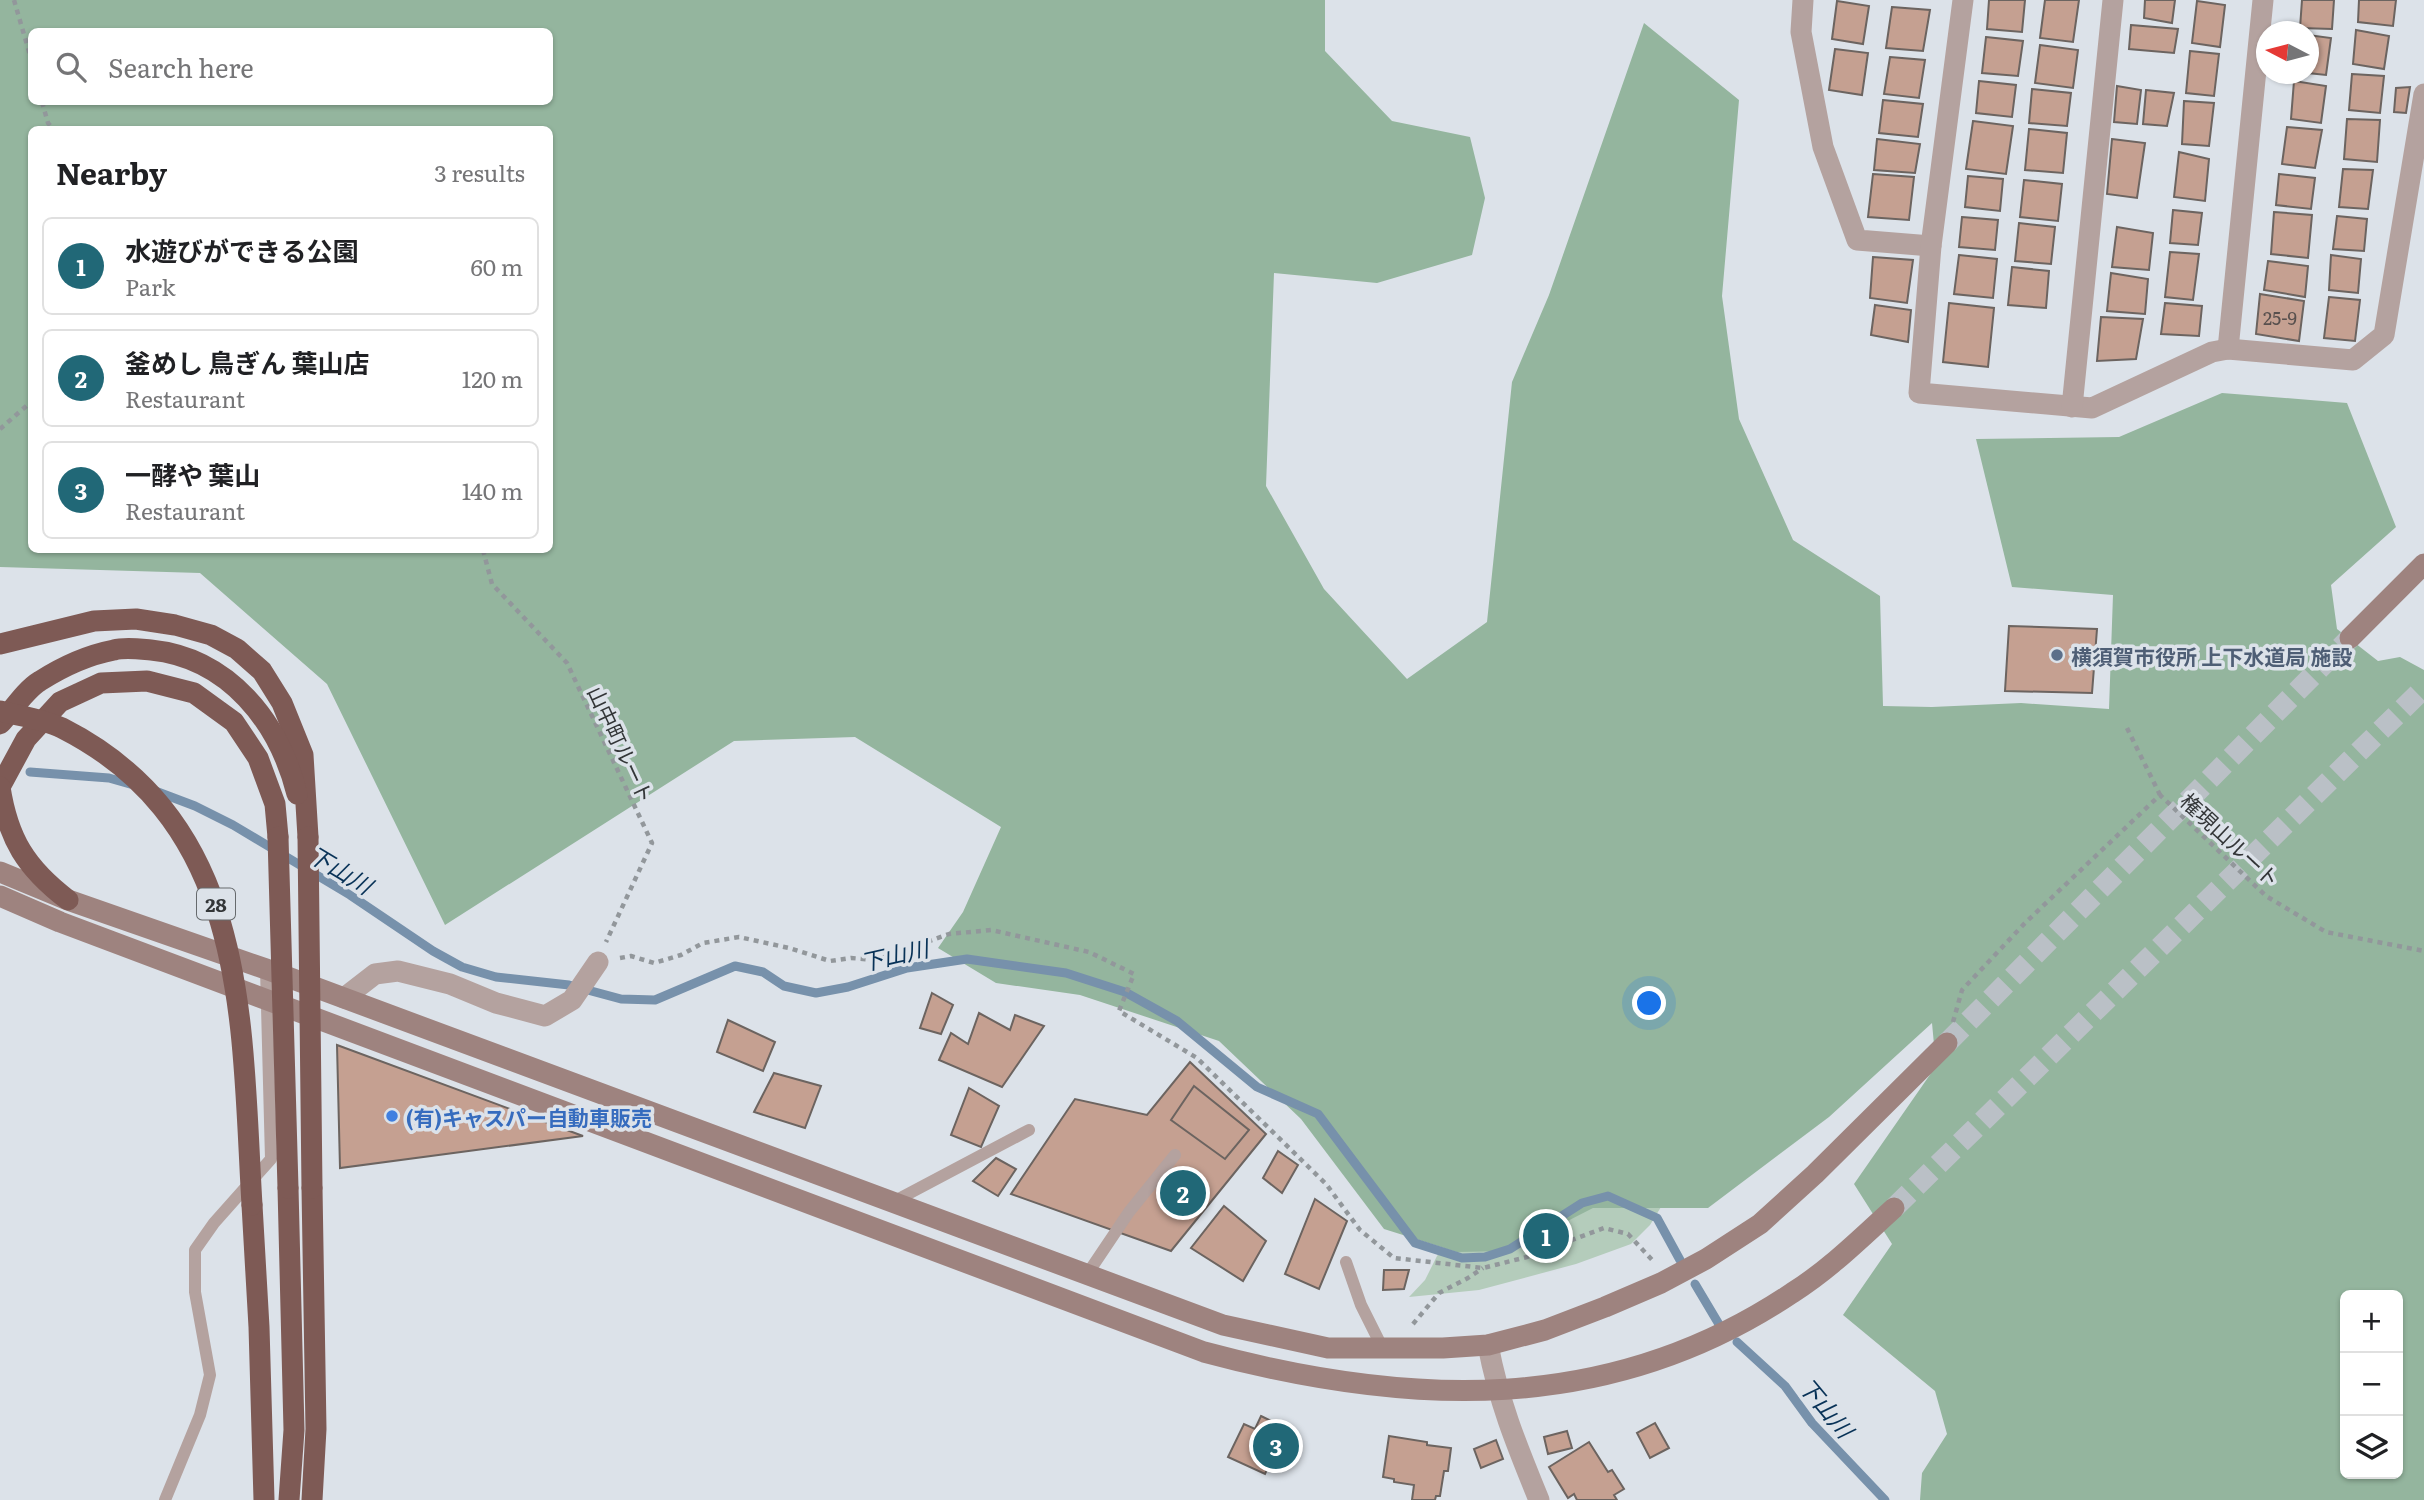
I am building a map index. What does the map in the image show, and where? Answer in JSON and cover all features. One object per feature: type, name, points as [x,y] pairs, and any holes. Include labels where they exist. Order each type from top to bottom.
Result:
[{"type":"highway","points":[[0,644],[94,621],[136,619],[175,625],[211,635],[237,649],[262,671],[282,703],[303,755],[308,837],[316,1429],[312,1500]]},
{"type":"highway","points":[[0,724],[37,682],[86,658],[116,649],[174,652],[206,664],[256,708],[282,746],[308,837]]},
{"type":"highway","points":[[68,900],[44,882],[23,858],[12,834],[0,787],[26,739],[60,702],[101,683],[147,681],[194,693],[234,722],[258,758],[275,804],[278,837],[294,1430],[289,1500]]},
{"type":"highway","name":"28","points":[[0,711],[59,727],[103,752],[139,780],[166,811],[206,881],[220,917],[240,1012],[259,1327],[264,1500]]},
{"type":"street","points":[[1803,0],[1801,32],[1823,147],[1857,240],[1931,246]]},
{"type":"street","points":[[1963,0],[1931,246],[1919,394],[2092,408],[2213,352],[2228,349],[2353,360],[2384,335],[2424,94]]},
{"type":"street","points":[[2072,407],[2113,0]]},
{"type":"street","points":[[2228,349],[2263,0]]},
{"type":"street","points":[[2350,638],[2424,564]]},
{"type":"street","points":[[0,872],[68,900],[266,969],[1086,1276],[1223,1325],[1328,1348],[1387,1349],[1488,1345],[1545,1330],[1669,1278],[1706,1259],[1760,1224],[1815,1174],[1947,1043]]},
{"type":"street","points":[[0,896],[60,922],[1204,1352],[1271,1370],[1376,1388],[1436,1392],[1550,1386],[1606,1376],[1694,1347],[1791,1294],[1837,1261],[1894,1208]]},
{"type":"street","points":[[344,998],[375,974],[398,971],[450,984],[496,1003],[545,1016],[572,1000],[596,965]]},
{"type":"street","points":[[1488,1345],[1497,1389],[1539,1500]]},
{"type":"lane","points":[[165,1500],[200,1415],[209,1375],[195,1292],[195,1250],[214,1223],[271,1159],[266,969]]},
{"type":"lane","points":[[891,1203],[1029,1130]]},
{"type":"lane","points":[[1086,1276],[1129,1213],[1175,1155]]},
{"type":"lane","points":[[1346,1262],[1361,1305],[1387,1349]]},
{"type":"path","points":[[15,0],[28,47]]},
{"type":"path","points":[[43,105],[51,126]]},
{"type":"path","points":[[0,429],[28,404]]},
{"type":"path","name":"山中町ルート","points":[[484,553],[492,584],[567,663],[652,843],[596,965]]},
{"type":"path","points":[[2127,728],[2160,796]]},
{"type":"path","name":"権現山ルート","points":[[1947,1043],[1962,990],[2025,923],[2160,796],[2266,896],[2326,932],[2424,950]]},
{"type":"path","points":[[596,965],[631,956],[653,964],[681,955],[703,943],[740,937],[830,961],[851,958],[876,960],[949,934],[991,930],[1089,952],[1135,974],[1119,1011],[1197,1058],[1326,1184],[1360,1230],[1394,1258],[1483,1268]]},
{"type":"path","points":[[1387,1349],[1439,1293],[1483,1268],[1527,1257],[1604,1228],[1628,1234],[1669,1278]]},
{"type":"green space","points":[[0,0],[1325,0],[1325,51],[1392,121],[1470,137],[1485,198],[1472,255],[1377,283],[1274,273],[1266,486],[1324,589],[1407,679],[1487,622],[1512,382],[1549,295],[1644,23],[1739,100],[1722,296],[1739,419],[1793,540],[1880,596],[1883,706],[2021,703],[2109,709],[2113,595],[2012,587],[1976,439],[2119,437],[2222,393],[2347,403],[2396,527],[2331,585],[2337,629],[2378,661],[2400,657],[2424,670],[2424,1500],[1920,1500],[1922,1473],[1947,1434],[1935,1391],[1843,1315],[1892,1244],[1854,1184],[1936,1066],[1932,1023],[1829,1117],[1708,1208],[1593,1208],[1509,1251],[1457,1252],[1384,1229],[1301,1119],[1219,1041],[1080,995],[996,983],[938,948],[963,912],[1001,827],[855,737],[734,741],[445,925],[327,684],[200,573],[0,567]]},
{"type":"green space","points":[[1592,1186],[1661,1207],[1650,1225],[1631,1244],[1576,1264],[1479,1290],[1409,1297],[1425,1280],[1437,1256],[1458,1229]]},
{"type":"building","points":[[1989,0],[2025,0],[2022,32],[1987,29]]},
{"type":"building","points":[[2045,0],[2079,0],[2073,42],[2040,38]]},
{"type":"building","points":[[2145,0],[2175,0],[2172,23],[2144,18]]},
{"type":"building","points":[[2302,0],[2334,0],[2332,29],[2319,29],[2319,21],[2300,21]]},
{"type":"building","points":[[2359,0],[2396,0],[2393,26],[2358,22]]},
{"type":"building","points":[[1837,1],[1869,6],[1863,44],[1832,39]]},
{"type":"building","points":[[2197,1],[2225,5],[2220,47],[2192,43]]},
{"type":"building","points":[[1892,7],[1930,10],[1923,51],[1886,48]]},
{"type":"building","points":[[2131,25],[2178,29],[2174,53],[2129,49]]},
{"type":"building","points":[[2356,30],[2389,36],[2384,69],[2353,64]]},
{"type":"building","points":[[2319,36],[2331,38],[2326,75],[2319,74]]},
{"type":"building","points":[[1986,37],[2023,41],[2018,76],[1982,73]]},
{"type":"building","points":[[2040,45],[2078,50],[2073,88],[2035,83]]},
{"type":"building","points":[[1835,49],[1868,53],[1862,95],[1829,90]]},
{"type":"building","points":[[2190,51],[2219,54],[2214,96],[2186,93]]},
{"type":"building","points":[[1890,57],[1925,60],[1919,98],[1884,94]]},
{"type":"building","points":[[2352,74],[2384,76],[2380,113],[2349,110]]},
{"type":"building","points":[[1979,81],[2016,85],[2012,117],[1976,113]]},
{"type":"building","points":[[2294,84],[2326,86],[2321,123],[2291,119]]},
{"type":"building","points":[[2117,86],[2141,90],[2137,124],[2114,122]]},
{"type":"building","points":[[2410,87],[2406,113],[2394,112],[2396,88]]},
{"type":"building","points":[[2032,89],[2071,93],[2067,126],[2029,123]]},
{"type":"building","points":[[2146,90],[2174,93],[2167,126],[2143,124]]},
{"type":"building","points":[[1883,100],[1923,104],[1918,137],[1879,133]]},
{"type":"building","points":[[2184,101],[2214,103],[2209,146],[2182,144]]},
{"type":"building","points":[[2347,119],[2380,120],[2377,162],[2344,159]]},
{"type":"building","points":[[1973,121],[2013,126],[2006,174],[1966,169]]},
{"type":"building","points":[[2287,127],[2322,130],[2315,168],[2282,164]]},
{"type":"building","points":[[2029,129],[2067,133],[2063,173],[2025,170]]},
{"type":"building","points":[[1877,139],[1920,144],[1915,173],[1874,170]]},
{"type":"building","points":[[2112,139],[2145,143],[2137,198],[2107,194]]},
{"type":"building","points":[[2179,152],[2209,159],[2205,201],[2174,197]]},
{"type":"building","points":[[2343,169],[2373,170],[2368,209],[2339,207]]},
{"type":"building","points":[[1873,174],[1914,177],[1909,220],[1868,217]]},
{"type":"building","points":[[2279,174],[2315,178],[2311,209],[2276,205]]},
{"type":"building","points":[[1968,176],[2003,179],[2000,211],[1965,207]]},
{"type":"building","points":[[2024,180],[2062,184],[2058,221],[2020,217]]},
{"type":"building","points":[[2173,210],[2202,213],[2198,245],[2170,243]]},
{"type":"building","points":[[2274,212],[2312,215],[2308,258],[2271,254]]},
{"type":"building","points":[[2337,216],[2367,219],[2364,251],[2333,249]]},
{"type":"building","points":[[1962,217],[1998,220],[1995,250],[1959,247]]},
{"type":"building","points":[[2019,223],[2055,227],[2051,264],[2015,261]]},
{"type":"building","points":[[2117,227],[2153,233],[2149,270],[2112,267]]},
{"type":"building","points":[[2170,252],[2199,254],[2193,300],[2165,297]]},
{"type":"building","points":[[1959,255],[1997,259],[1993,298],[1954,294]]},
{"type":"building","points":[[2331,255],[2361,259],[2358,293],[2329,290]]},
{"type":"building","points":[[1873,257],[1913,260],[1907,303],[1870,298]]},
{"type":"building","points":[[2268,261],[2308,266],[2305,297],[2264,290]]},
{"type":"building","points":[[2012,267],[2049,271],[2046,308],[2008,305]]},
{"type":"building","points":[[2111,273],[2148,279],[2145,314],[2107,311]]},
{"type":"building","points":[[2260,294],[2304,301],[2299,341],[2256,334]]},
{"type":"building","points":[[2329,297],[2360,300],[2355,341],[2324,338]]},
{"type":"building","points":[[1949,303],[1994,308],[1988,367],[1943,362]]},
{"type":"building","points":[[2165,303],[2202,306],[2199,336],[2161,334]]},
{"type":"building","points":[[1875,305],[1911,310],[1908,342],[1871,335]]},
{"type":"building","points":[[2101,317],[2143,319],[2136,359],[2097,361]]},
{"type":"building","points":[[2009,626],[2097,629],[2092,693],[2005,691]]},
{"type":"building","points":[[932,993],[953,1005],[941,1034],[920,1028]]},
{"type":"building","points":[[979,1013],[1010,1030],[1015,1015],[1044,1026],[1002,1087],[939,1060],[951,1033],[968,1044]]},
{"type":"building","points":[[728,1020],[775,1042],[763,1071],[717,1052]]},
{"type":"building","points":[[337,1045],[583,1136],[340,1168]]},
{"type":"building","points":[[1190,1062],[1266,1134],[1171,1251],[1011,1194],[1075,1099],[1147,1115]]},
{"type":"building","points":[[774,1073],[821,1086],[805,1128],[754,1112]]},
{"type":"building","points":[[1194,1086],[1249,1130],[1225,1159],[1171,1120]]},
{"type":"building","points":[[969,1088],[999,1106],[981,1147],[951,1135]]},
{"type":"building","points":[[1278,1151],[1298,1165],[1282,1193],[1263,1178]]},
{"type":"building","points":[[996,1158],[1016,1169],[998,1196],[973,1181]]},
{"type":"building","points":[[1315,1199],[1347,1221],[1319,1289],[1285,1274]]},
{"type":"building","points":[[1224,1206],[1266,1241],[1243,1281],[1191,1248]]},
{"type":"building","points":[[1384,1270],[1409,1270],[1404,1289],[1383,1290]]},
{"type":"building","points":[[1261,1416],[1286,1428],[1265,1474],[1228,1457],[1244,1424],[1255,1429]]},
{"type":"building","points":[[1655,1423],[1669,1448],[1650,1458],[1637,1433]]},
{"type":"building","points":[[1567,1431],[1572,1448],[1548,1454],[1544,1437]]},
{"type":"building","points":[[1389,1436],[1451,1448],[1448,1471],[1444,1471],[1440,1496],[1436,1496],[1435,1500],[1412,1500],[1414,1485],[1383,1477]]},
{"type":"building","points":[[1496,1440],[1503,1459],[1481,1468],[1474,1449]]},
{"type":"building","points":[[1589,1442],[1608,1472],[1612,1470],[1624,1489],[1614,1495],[1617,1500],[1577,1500],[1574,1494],[1568,1498],[1549,1467]]},
{"type":"waterway","name":"下山川","points":[[30,772],[109,778],[130,784]]},
{"type":"waterway","name":"下山川","points":[[150,789],[195,806],[233,825],[350,895],[433,951],[462,967],[496,977],[569,985],[621,999],[655,1000],[735,966],[763,972],[784,986],[816,993],[848,987],[907,968],[967,959],[1066,973],[1125,992],[1177,1021],[1257,1087],[1318,1114],[1415,1243],[1462,1258],[1485,1257],[1510,1249],[1582,1203],[1608,1196],[1657,1218],[1680,1260]]},
{"type":"waterway","name":"下山川","points":[[1695,1284],[1720,1326]]},
{"type":"waterway","name":"下山川","points":[[1737,1342],[1785,1386],[1812,1423],[1885,1500]]},
{"type":"tunnel","points":[[1947,1043],[2350,638]]},
{"type":"tunnel","points":[[1894,1208],[2424,688]]},
{"type":"place","name":"横須賀市役所 上下水道局 施設","points":[[2057,655]]},
{"type":"place","name":"(有)キャスパー自動車販売","points":[[392,1116]]},
{"type":"place","name":"釜めし 鳥ぎん 葉山店","points":[[1183,1193]]},
{"type":"place","name":"水遊びができる公園","points":[[1546,1236]]},
{"type":"place","name":"一酵や 葉山","points":[[1276,1446]]}]
